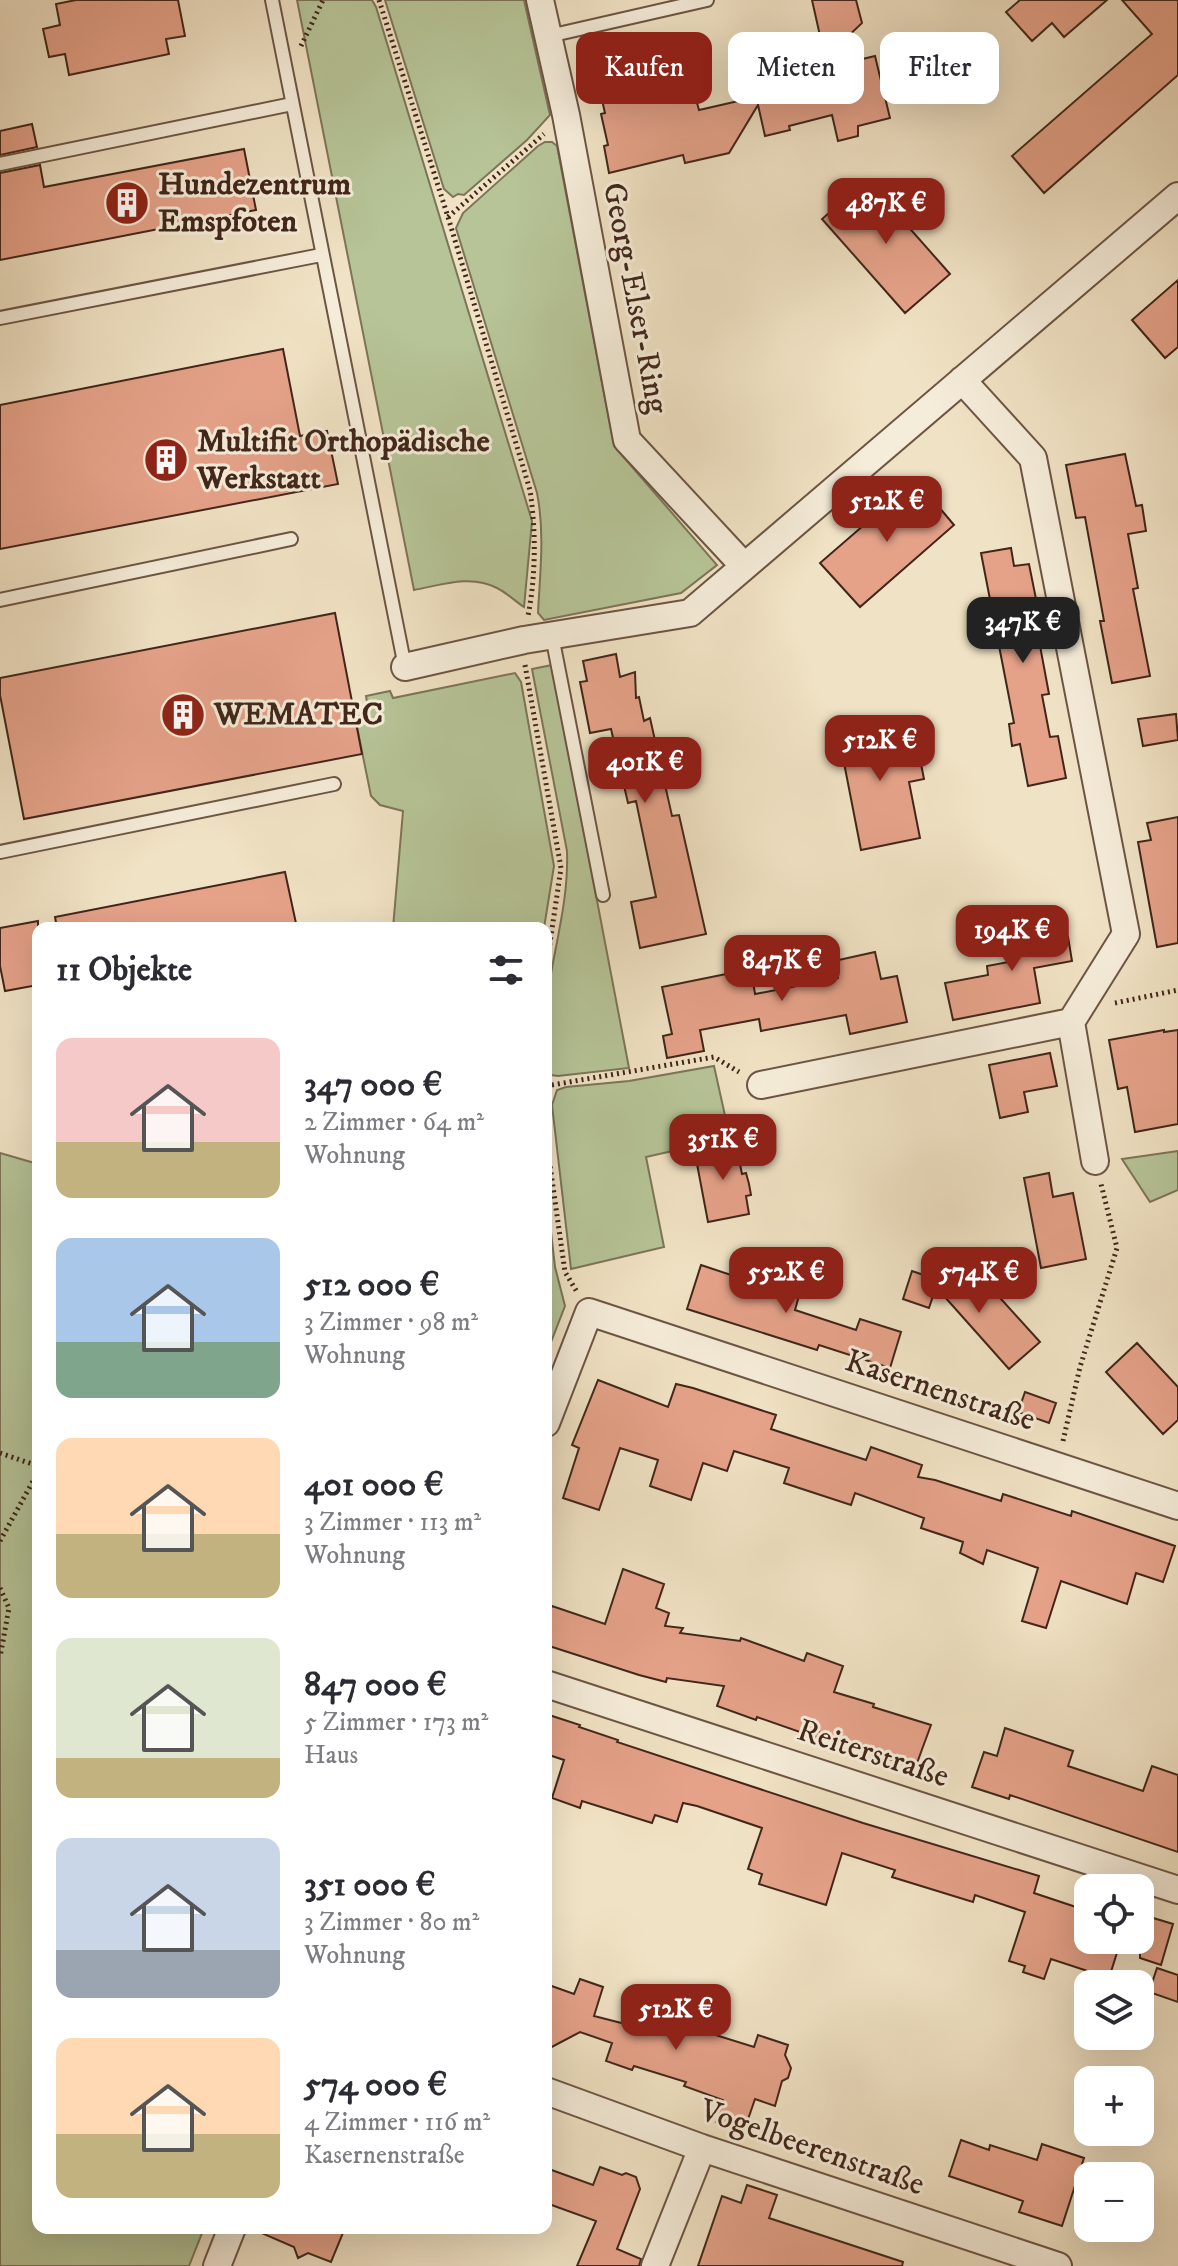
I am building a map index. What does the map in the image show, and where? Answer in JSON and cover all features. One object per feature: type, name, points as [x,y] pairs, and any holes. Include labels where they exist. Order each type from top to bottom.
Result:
[{"type":"street","name":"Georg-Elser-Ring","points":[[540,0],[566,115],[627,440],[744,566]]},
{"type":"street","points":[[405,667],[524,640],[690,613],[1178,196]]},
{"type":"street","points":[[962,380],[1033,458],[1126,934],[1071,1022],[1095,1161]]},
{"type":"street","points":[[761,1085],[1071,1022]]},
{"type":"street","points":[[552,1408],[589,1312]]},
{"type":"street","name":"Kasernenstraße","points":[[589,1312],[1178,1506]]},
{"type":"street","name":"Reiterstraße","points":[[552,1686],[1178,1890]]},
{"type":"street","name":"Vogelbeerenstraße","points":[[552,2093],[702,2148],[1058,2266]]},
{"type":"street","points":[[655,2266],[702,2148]]},
{"type":"street","points":[[217,2266],[230,2234]]},
{"type":"lane","points":[[272,0],[405,667]]},
{"type":"lane","points":[[549,36],[707,0]]},
{"type":"lane","points":[[0,164],[292,104]]},
{"type":"lane","points":[[0,318],[321,255]]},
{"type":"lane","points":[[0,600],[291,539]]},
{"type":"lane","points":[[552,636],[603,895]]},
{"type":"lane","points":[[0,852],[334,784]]},
{"type":"path","points":[[286,69],[307,36],[323,0]]},
{"type":"path","points":[[379,0],[530,490],[535,523],[532,599],[524,640],[525,675],[561,868],[552,923]]},
{"type":"path","points":[[448,217],[566,115]]},
{"type":"path","points":[[1071,1022],[1101,1006],[1178,990]]},
{"type":"path","points":[[552,1085],[714,1057],[761,1085]]},
{"type":"path","points":[[1054,1464],[1061,1450],[1080,1367],[1117,1248],[1095,1161]]},
{"type":"path","points":[[552,1180],[565,1272],[589,1312]]},
{"type":"path","points":[[0,1453],[32,1464]]},
{"type":"path","points":[[0,1541],[32,1483]]},
{"type":"path","points":[[0,1588],[9,1608],[0,1657]]},
{"type":"green space","points":[[297,0],[372,0],[376,7],[532,521],[524,607],[497,588],[477,582],[456,582],[414,590]]},
{"type":"green space","points":[[385,0],[524,0],[550,115],[527,140],[464,195],[453,197],[444,189]]},
{"type":"green space","points":[[545,142],[557,146],[614,446],[717,565],[681,593],[544,620],[538,613],[541,538],[537,493],[456,228],[463,213]]},
{"type":"green space","points":[[552,665],[629,1068],[552,1075],[552,971],[565,890],[567,851],[532,669]]},
{"type":"green space","points":[[515,673],[521,682],[554,866],[545,922],[394,922],[403,811],[380,805],[371,796],[355,717],[369,714],[366,696],[390,691],[393,698]]},
{"type":"green space","points":[[714,1066],[730,1138],[646,1157],[664,1247],[571,1269],[552,1105],[557,1090]]},
{"type":"green space","points":[[1178,1151],[1178,1190],[1150,1202],[1122,1159]]},
{"type":"green space","points":[[0,1153],[32,1162],[32,2234],[202,2234],[189,2266],[0,2266]]},
{"type":"green space","points":[[552,1241],[555,1267],[565,1306],[552,1340]]},
{"type":"building","points":[[76,0],[178,0],[185,36],[166,39],[169,54],[69,75],[65,54],[49,57],[43,29],[60,25],[56,4]]},
{"type":"building","points":[[812,0],[856,0],[862,23],[852,32],[819,32]]},
{"type":"building","points":[[1020,0],[1107,0],[1064,37],[1052,23],[1032,41],[1006,12]]},
{"type":"building","points":[[1122,0],[1178,0],[1178,75],[1044,193],[1012,156],[1152,34]]},
{"type":"building","points":[[875,56],[880,77],[880,104],[887,104],[890,118],[858,126],[858,136],[838,141],[832,115],[765,136],[758,105],[729,153],[685,163],[683,155],[609,173],[604,146],[608,145],[601,114],[605,113],[603,104],[697,104],[699,110],[728,103],[864,104],[864,59]]},
{"type":"building","points":[[32,124],[37,147],[0,155],[0,131]]},
{"type":"building","name":"Hundezentrum Emspfoten","points":[[244,149],[256,210],[0,260],[0,173],[40,165],[44,187]]},
{"type":"building","points":[[867,180],[950,274],[905,313],[822,219]]},
{"type":"building","points":[[1178,280],[1178,347],[1165,358],[1132,320]]},
{"type":"building","name":"Multifit Orthopädische Werkstatt","points":[[283,349],[300,436],[327,431],[338,484],[0,549],[0,405]]},
{"type":"building","points":[[1125,454],[1136,506],[1142,505],[1146,531],[1128,534],[1138,588],[1133,589],[1150,676],[1112,683],[1085,517],[1076,518],[1066,465]]},
{"type":"building","points":[[916,480],[954,525],[860,607],[820,563]]},
{"type":"building","points":[[1011,548],[1014,566],[1029,564],[1040,619],[1035,619],[1049,694],[1042,695],[1050,737],[1058,736],[1066,778],[1028,786],[1020,744],[1012,746],[1009,724],[1014,723],[981,553]]},
{"type":"building","name":"WEMATEC","points":[[335,613],[362,754],[24,819],[0,695],[0,678]]},
{"type":"building","points":[[616,654],[620,677],[635,672],[636,698],[639,697],[644,721],[650,718],[672,816],[679,815],[706,934],[640,948],[631,902],[656,897],[636,801],[628,803],[611,729],[590,733],[580,682],[587,681],[583,661]]},
{"type":"building","points":[[1176,714],[1178,740],[1143,746],[1138,719]]},
{"type":"building","points":[[890,717],[896,748],[917,744],[924,779],[909,782],[920,838],[861,850],[837,727]]},
{"type":"building","points":[[1178,817],[1178,943],[1157,947],[1138,842],[1151,840],[1147,823]]},
{"type":"building","points":[[285,872],[296,922],[56,922],[55,917]]},
{"type":"building","points":[[1059,919],[1063,938],[1068,937],[1072,961],[1034,968],[1040,1003],[953,1020],[945,983],[988,975],[987,966],[1014,961],[1009,932],[1018,930],[1017,927]]},
{"type":"building","points":[[32,922],[32,986],[5,991],[0,966],[0,928]]},
{"type":"building","points":[[875,952],[881,979],[897,976],[907,1022],[850,1034],[846,1015],[761,1031],[759,1019],[700,1030],[704,1051],[667,1058],[663,1036],[672,1034],[662,987],[751,969],[755,994],[838,978],[834,961]]},
{"type":"building","points":[[1178,1030],[1178,1124],[1135,1132],[1127,1087],[1118,1089],[1109,1040]]},
{"type":"building","points":[[1050,1053],[1057,1086],[1024,1092],[1028,1112],[1000,1118],[989,1065]]},
{"type":"building","points":[[735,1140],[742,1174],[746,1173],[749,1184],[751,1195],[746,1196],[749,1214],[708,1222],[697,1164],[704,1162],[701,1147]]},
{"type":"building","points":[[1049,1173],[1053,1197],[1073,1193],[1086,1259],[1041,1268],[1024,1178]]},
{"type":"building","points":[[701,1265],[746,1280],[748,1272],[763,1272],[802,1285],[795,1310],[856,1330],[860,1319],[901,1332],[890,1368],[819,1345],[817,1350],[687,1309]]},
{"type":"building","points":[[912,1271],[970,1291],[983,1279],[1040,1342],[1009,1369],[936,1287],[929,1308],[903,1299]]},
{"type":"building","points":[[1137,1343],[1178,1387],[1178,1420],[1163,1434],[1106,1372]]},
{"type":"building","points":[[598,1380],[668,1407],[676,1384],[693,1388],[776,1415],[771,1429],[866,1460],[871,1447],[922,1465],[918,1477],[1001,1501],[1003,1494],[1071,1516],[1072,1511],[1175,1546],[1163,1582],[1136,1573],[1127,1604],[1061,1581],[1046,1628],[1022,1621],[1038,1568],[987,1550],[983,1564],[960,1553],[963,1542],[921,1528],[924,1518],[855,1493],[851,1505],[784,1483],[789,1468],[734,1451],[727,1471],[703,1463],[691,1500],[650,1486],[658,1460],[620,1448],[599,1510],[563,1498],[579,1448],[572,1445]]},
{"type":"building","points":[[1025,1392],[1056,1403],[1049,1423],[1018,1412]]},
{"type":"building","points":[[623,1569],[664,1584],[656,1608],[669,1613],[665,1626],[683,1628],[680,1633],[740,1641],[741,1638],[804,1661],[807,1653],[843,1666],[834,1692],[931,1725],[917,1763],[906,1759],[904,1764],[873,1754],[874,1749],[819,1732],[817,1738],[717,1706],[724,1686],[667,1678],[666,1682],[552,1647],[552,1606],[605,1624]]},
{"type":"building","points":[[552,1716],[617,1742],[863,1823],[1039,1876],[1034,1893],[1074,1906],[1074,1954],[1117,1954],[1112,1970],[1085,1970],[1051,1959],[1044,1979],[1023,1972],[1025,1966],[1009,1961],[1025,1912],[975,1895],[973,1902],[892,1877],[895,1870],[842,1853],[826,1905],[759,1884],[762,1874],[748,1869],[762,1828],[683,1803],[677,1822],[655,1815],[652,1823],[582,1801],[580,1808],[552,1798],[564,1760],[552,1756]]},
{"type":"building","points":[[1005,1728],[1073,1751],[1068,1766],[1143,1791],[1152,1766],[1178,1775],[1178,1852],[1010,1795],[1009,1799],[972,1787],[984,1752],[997,1756]]},
{"type":"building","points":[[1154,1918],[1173,1924],[1161,1965],[1140,1958],[1140,1954],[1154,1954]]},
{"type":"building","points":[[1157,1968],[1178,1975],[1178,2002],[1154,1994]]},
{"type":"building","points":[[580,1979],[603,1987],[594,2016],[645,2029],[652,2005],[676,2013],[674,2022],[754,2047],[758,2035],[788,2045],[785,2055],[791,2068],[788,2078],[782,2081],[775,2106],[755,2099],[744,2131],[716,2122],[723,2100],[684,2086],[686,2082],[606,2061],[612,2043],[580,2032],[552,2047],[552,1986],[574,1994]]},
{"type":"building","points":[[961,2140],[989,2150],[990,2145],[1037,2160],[1042,2144],[1084,2158],[1083,2162],[1074,2162],[1074,2189],[1062,2226],[1019,2212],[1023,2201],[949,2176]]},
{"type":"building","points":[[600,2167],[636,2177],[640,2189],[617,2249],[641,2259],[639,2266],[577,2266],[596,2221],[552,2205],[552,2170],[593,2185]]},
{"type":"building","points":[[747,2185],[777,2195],[769,2218],[903,2262],[902,2266],[698,2266],[722,2196],[741,2203]]},
{"type":"building","points":[[264,2234],[343,2234],[331,2262],[308,2253],[298,2258],[294,2247]]},
{"type":"place","name":"Hundezentrum Emspfoten","points":[[127,203]]},
{"type":"place","name":"Multifit Orthopädische Werkstatt","points":[[166,460]]},
{"type":"place","name":"WEMATEC","points":[[183,715]]}]
